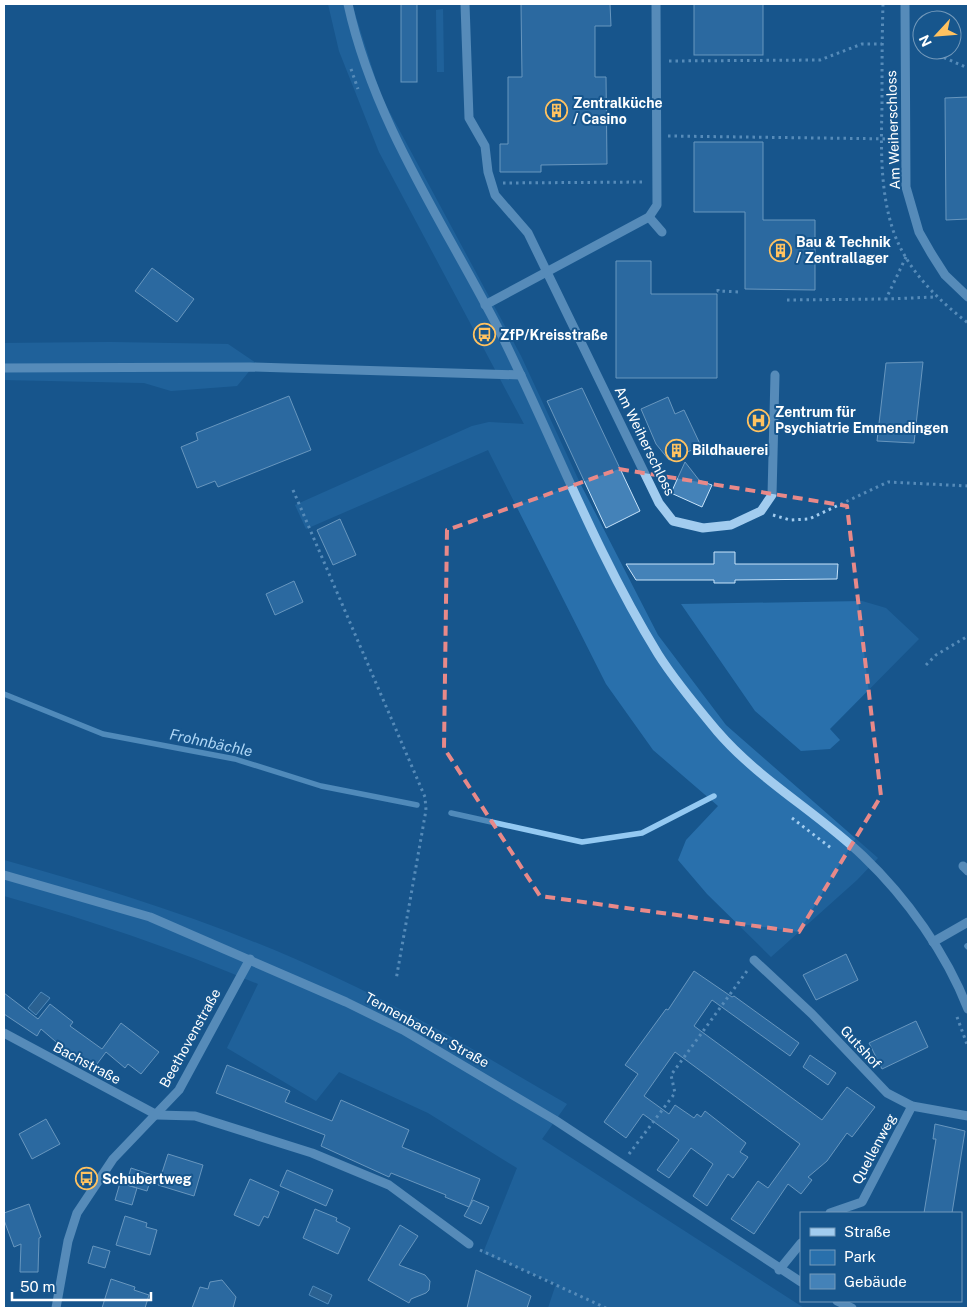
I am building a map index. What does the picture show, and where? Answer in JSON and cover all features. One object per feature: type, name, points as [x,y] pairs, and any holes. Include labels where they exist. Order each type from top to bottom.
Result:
[{"type":"street","points":[[348,4],[363,64],[392,133],[521,375],[614,572],[656,650],[681,686],[719,734],[746,760],[863,856],[912,911],[932,942],[968,1009]]},
{"type":"street","name":"Am Weiherschloss","points":[[465,4],[470,118],[485,146],[490,184],[495,195],[528,233],[659,503],[673,521],[702,528],[731,525],[761,511]]},
{"type":"street","points":[[485,305],[546,270],[648,217],[657,205],[656,4]]},
{"type":"street","name":"Am Weiherschloss","points":[[904,4],[906,187],[919,232],[945,274],[968,297]]},
{"type":"street","points":[[656,110],[666,110]]},
{"type":"street","points":[[648,217],[662,232]]},
{"type":"street","points":[[4,368],[250,367],[521,375]]},
{"type":"street","points":[[761,511],[772,495],[775,375]]},
{"type":"street","name":"Tennenbacher Straße","points":[[4,875],[150,917],[250,959],[403,1030],[499,1085],[779,1270],[800,1281]]},
{"type":"street","points":[[932,942],[968,922]]},
{"type":"street","name":"Beethovenstraße","points":[[56,1308],[68,1241],[77,1213],[113,1158],[157,1115],[179,1090],[250,959]]},
{"type":"street","name":"Gutshof","points":[[754,960],[812,1014],[887,1094],[912,1106],[968,1116]]},
{"type":"street","name":"Bachstraße","points":[[4,1033],[157,1115]]},
{"type":"street","name":"Quellenweg","points":[[833,1212],[862,1202],[912,1106]]},
{"type":"street","points":[[157,1115],[195,1116],[312,1153],[389,1185],[469,1244]]},
{"type":"street","points":[[779,1270],[800,1244]]},
{"type":"street","points":[[839,1302],[852,1308]]},
{"type":"path","points":[[656,61],[820,60],[862,44],[882,44]]},
{"type":"path","points":[[949,60],[968,68]]},
{"type":"path","points":[[348,61],[360,94]]},
{"type":"path","points":[[656,136],[905,139]]},
{"type":"path","points":[[490,184],[657,182]]},
{"type":"path","points":[[886,298],[906,256]]},
{"type":"path","points":[[718,289],[718,291],[740,292]]},
{"type":"path","points":[[788,300],[936,297]]},
{"type":"path","points":[[761,511],[790,520],[809,519],[888,482],[968,486]]},
{"type":"path","points":[[293,490],[426,797],[426,810],[396,980]]},
{"type":"path","points":[[926,665],[936,656],[968,636]]},
{"type":"path","points":[[791,817],[837,853]]},
{"type":"path","points":[[621,1164],[675,1093],[671,1075],[754,960]]},
{"type":"path","points":[[955,1013],[968,1047]]},
{"type":"path","points":[[469,1244],[483,1253],[606,1308]]},
{"type":"highlighted area","points":[[619,469],[847,506],[881,796],[799,932],[540,896],[444,748],[447,530]]},
{"type":"green space","points":[[328,4],[352,4],[381,96],[521,356],[580,483],[658,635],[726,725],[878,858],[857,880],[771,957],[707,894],[678,860],[686,840],[718,806],[653,750],[606,684],[488,450],[306,529],[295,505],[472,426],[489,422],[524,424],[379,152],[339,51]]},
{"type":"green space","points":[[443,9],[444,72],[437,72],[436,10]]},
{"type":"green space","points":[[4,343],[228,344],[256,363],[237,386],[171,391],[144,383],[4,380]]},
{"type":"green space","points":[[862,601],[886,608],[919,639],[830,729],[840,740],[830,749],[801,751],[755,711],[681,604]]},
{"type":"green space","points":[[4,860],[130,897],[254,942],[365,991],[452,1038],[567,1104],[542,1139],[804,1308],[548,1308],[556,1284],[483,1253],[517,1168],[428,1113],[339,1072],[316,1101],[227,1048],[258,984],[132,936],[4,896]]},
{"type":"shaded area","points":[[41,992],[50,998],[36,1015],[28,1008]]},
{"type":"shaded area","points":[[313,1286],[332,1295],[328,1304],[309,1295]]},
{"type":"building","points":[[401,4],[417,4],[417,82],[401,82]]},
{"type":"building","name":"Zentralküche / Casino","points":[[521,4],[610,4],[611,26],[595,26],[595,77],[606,77],[607,164],[541,165],[541,172],[500,172],[500,144],[508,144],[508,77],[522,77]]},
{"type":"building","points":[[694,4],[763,4],[763,55],[694,55]]},
{"type":"building","points":[[968,97],[968,219],[946,220],[945,98]]},
{"type":"building","points":[[694,142],[763,142],[763,220],[815,220],[815,290],[745,289],[745,212],[694,212]]},
{"type":"building","points":[[616,261],[651,261],[651,294],[717,294],[717,378],[616,378]]},
{"type":"building","points":[[152,268],[194,299],[177,322],[135,291]]},
{"type":"building","points":[[923,362],[914,443],[877,441],[886,363]]},
{"type":"building","points":[[582,388],[640,511],[606,528],[547,401]]},
{"type":"building","points":[[289,396],[311,450],[218,487],[215,481],[197,488],[181,447],[198,440],[196,433]]},
{"type":"building","name":"Bildhauerei","points":[[668,397],[675,414],[684,410],[701,446],[669,460],[656,444],[641,409]]},
{"type":"building","points":[[685,462],[699,480],[712,485],[702,507],[671,493]]},
{"type":"building","points":[[340,519],[356,555],[333,565],[317,530]]},
{"type":"building","points":[[714,552],[735,552],[735,564],[838,564],[837,579],[735,580],[735,583],[714,583],[714,580],[636,580],[626,564],[714,564]]},
{"type":"building","points":[[294,581],[303,602],[275,615],[266,594]]},
{"type":"building","points":[[846,954],[858,980],[816,1000],[803,975]]},
{"type":"building","points":[[694,971],[732,997],[734,996],[799,1043],[790,1056],[712,1000],[694,1026],[822,1120],[847,1087],[875,1107],[852,1137],[847,1133],[827,1161],[808,1177],[812,1180],[801,1194],[788,1184],[754,1234],[731,1219],[758,1181],[768,1188],[800,1144],[675,1052],[644,1096],[669,1114],[675,1105],[694,1118],[697,1114],[701,1117],[705,1111],[746,1143],[740,1152],[748,1157],[733,1178],[728,1174],[707,1206],[693,1196],[713,1164],[691,1148],[669,1178],[657,1170],[679,1140],[643,1114],[626,1138],[604,1122],[638,1074],[625,1065],[666,1009],[668,1010]]},
{"type":"building","points":[[4,993],[38,1019],[50,1004],[73,1022],[70,1026],[102,1049],[121,1023],[159,1052],[141,1074],[128,1064],[125,1068],[106,1052],[91,1072],[41,1029],[37,1036],[4,1014]]},
{"type":"building","points":[[916,1021],[928,1047],[882,1069],[869,1043]]},
{"type":"building","points":[[810,1055],[836,1073],[828,1085],[803,1067]]},
{"type":"building","points":[[227,1065],[290,1091],[285,1102],[332,1121],[341,1100],[409,1130],[402,1147],[480,1179],[469,1207],[445,1197],[446,1195],[391,1173],[389,1177],[321,1146],[325,1135],[216,1093]]},
{"type":"building","points":[[46,1119],[60,1144],[32,1159],[19,1134]]},
{"type":"building","points":[[935,1124],[965,1131],[952,1212],[924,1212],[936,1139],[933,1139]]},
{"type":"building","points":[[168,1154],[203,1165],[194,1196],[158,1185]]},
{"type":"building","points":[[131,1168],[152,1175],[147,1191],[137,1188],[132,1205],[115,1200],[120,1183],[126,1185]]},
{"type":"building","points":[[287,1170],[333,1190],[326,1206],[280,1186]]},
{"type":"building","points":[[250,1179],[279,1192],[268,1218],[264,1216],[259,1226],[234,1215]]},
{"type":"building","points":[[473,1200],[489,1207],[481,1224],[464,1216]]},
{"type":"building","points":[[29,1204],[41,1237],[39,1238],[38,1272],[20,1272],[21,1244],[14,1247],[4,1220],[4,1213]]},
{"type":"building","points":[[315,1209],[337,1218],[336,1221],[350,1228],[338,1254],[303,1238]]},
{"type":"building","points":[[125,1216],[147,1223],[146,1227],[157,1230],[150,1255],[116,1245]]},
{"type":"building","points":[[400,1225],[418,1236],[399,1265],[425,1275],[430,1281],[429,1290],[411,1299],[409,1303],[368,1280]]},
{"type":"building","points":[[93,1246],[110,1251],[105,1268],[88,1263]]},
{"type":"building","points":[[476,1270],[531,1296],[527,1308],[467,1308]]},
{"type":"building","points":[[111,1279],[135,1287],[134,1290],[149,1295],[145,1308],[102,1308]]},
{"type":"building","points":[[222,1280],[236,1297],[233,1308],[192,1308],[200,1287],[208,1289],[210,1282]]},
{"type":"waterway","name":"Frohnbächle","points":[[4,694],[103,734],[235,759],[321,786],[417,805]]},
{"type":"waterway","name":"Frohnbächle","points":[[451,813],[582,842],[642,833],[714,796]]},
{"type":"place","name":"Zentralküche / Casino","points":[[557,111]]},
{"type":"place","name":"Bau & Technik / Zentrallager","points":[[780,250]]},
{"type":"place","name":"ZfP/Kreisstraße","points":[[484,335]]},
{"type":"place","name":"Zentrum für Psychiatrie Emmendingen","points":[[759,420]]},
{"type":"place","name":"Bildhauerei","points":[[676,450]]},
{"type":"place","name":"Schubertweg","points":[[86,1179]]}]
